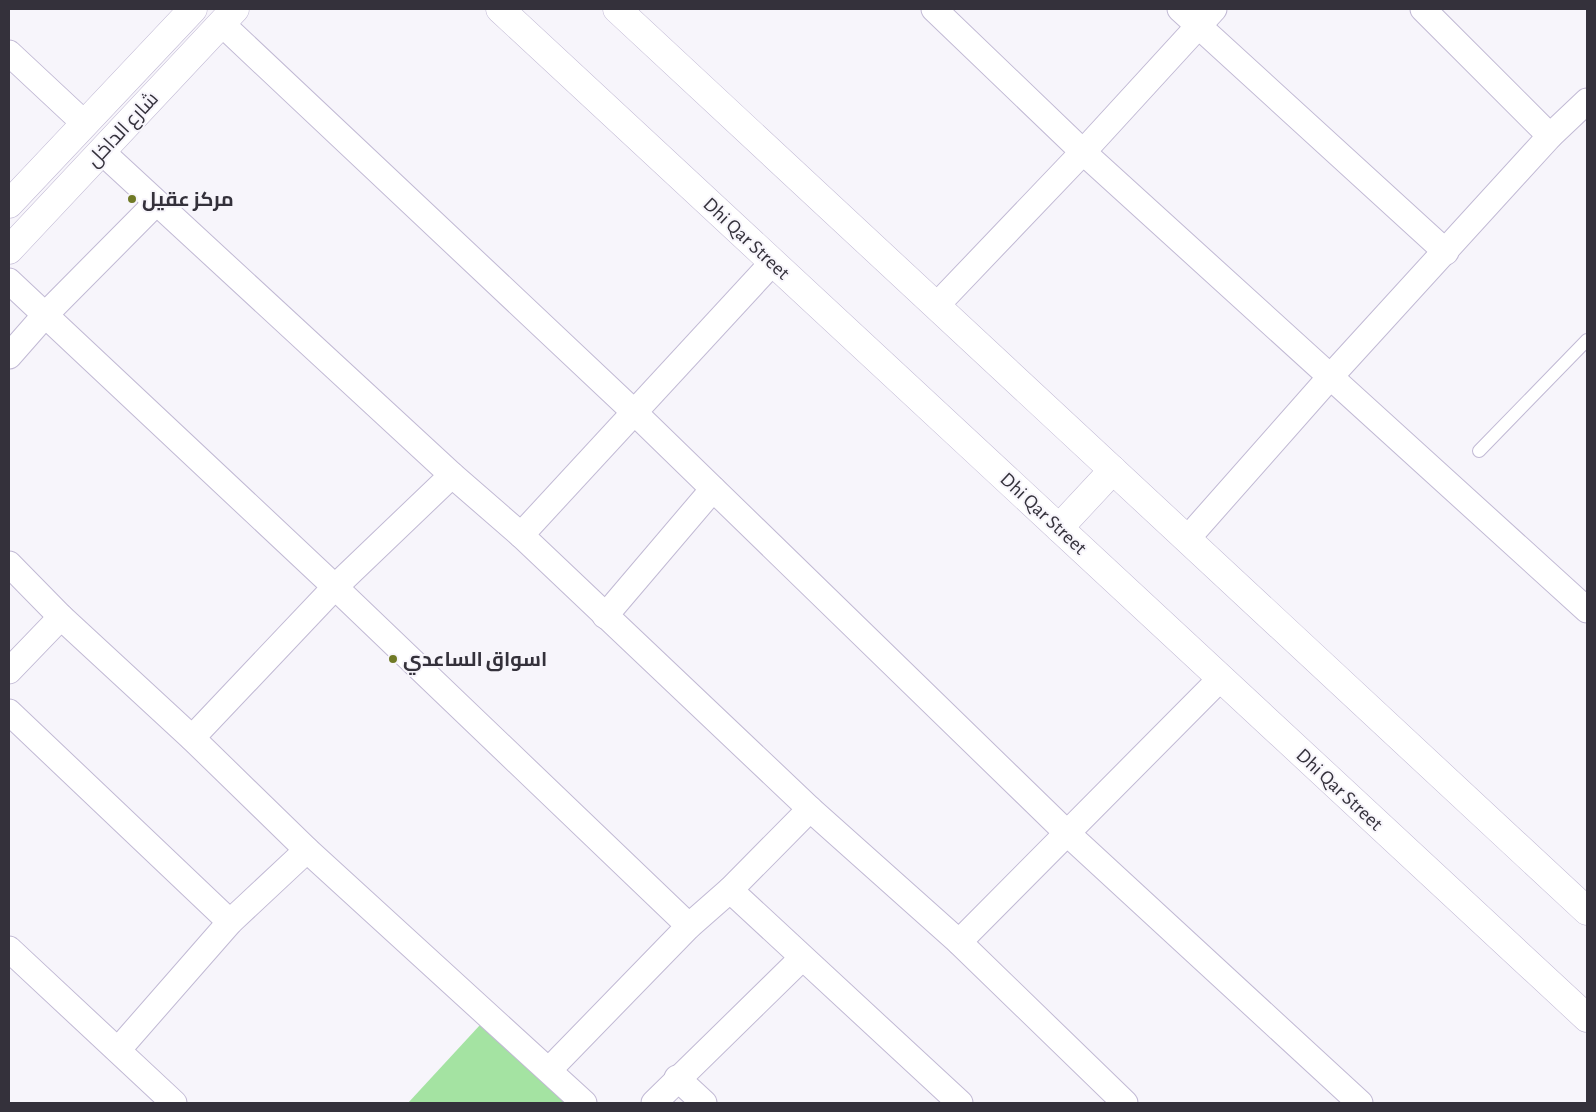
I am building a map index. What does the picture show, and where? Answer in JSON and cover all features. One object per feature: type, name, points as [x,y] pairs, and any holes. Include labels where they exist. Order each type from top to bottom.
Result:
[{"type":"street","name":"شارع الداخل","points":[[9,204],[194,9]]},
{"type":"street","name":"Dhi Qar Street","points":[[500,9],[1587,1018]]},
{"type":"street","points":[[934,9],[1083,152],[1587,610]]},
{"type":"street","points":[[1180,9],[1206,17],[1446,252]]},
{"type":"street","points":[[1423,9],[1550,136]]},
{"type":"street","points":[[628,12],[936,306],[1587,911]]},
{"type":"street","name":"شارع الداخل","points":[[9,250],[228,16]]},
{"type":"street","points":[[228,16],[1068,834],[1360,1103]]},
{"type":"street","points":[[936,306],[1083,152],[1206,17]]},
{"type":"street","points":[[9,53],[84,123]]},
{"type":"street","points":[[1187,539],[1331,376],[1550,136],[1586,104]]},
{"type":"street","points":[[101,151],[452,475],[520,535],[810,810],[959,942],[1125,1103]]},
{"type":"street","points":[[9,356],[45,315],[156,203]]},
{"type":"street","points":[[520,535],[773,262]]},
{"type":"street","points":[[9,281],[690,926]]},
{"type":"street","points":[[1059,528],[1113,470]]},
{"type":"street","points":[[192,738],[335,588],[452,475]]},
{"type":"street","points":[[605,616],[714,489]]},
{"type":"street","points":[[9,564],[61,617],[192,738],[307,850],[584,1103]]},
{"type":"street","points":[[9,671],[61,617]]},
{"type":"street","points":[[959,942],[1221,678]]},
{"type":"street","points":[[9,712],[230,922]]},
{"type":"street","points":[[549,1070],[690,926],[730,890],[810,810]]},
{"type":"street","points":[[118,1050],[230,922],[307,850]]},
{"type":"street","points":[[730,890],[960,1103]]},
{"type":"street","points":[[9,949],[174,1103]]},
{"type":"street","points":[[654,1103],[677,1078],[802,958]]},
{"type":"street","points":[[677,1078],[704,1103]]},
{"type":"lane","points":[[1479,451],[1587,340]]},
{"type":"green space","points":[[492,1012],[585,1103],[408,1103]]},
{"type":"place","name":"مركز عقيل","points":[[132,199]]},
{"type":"place","name":"اسواق الساعدي","points":[[393,659]]}]
